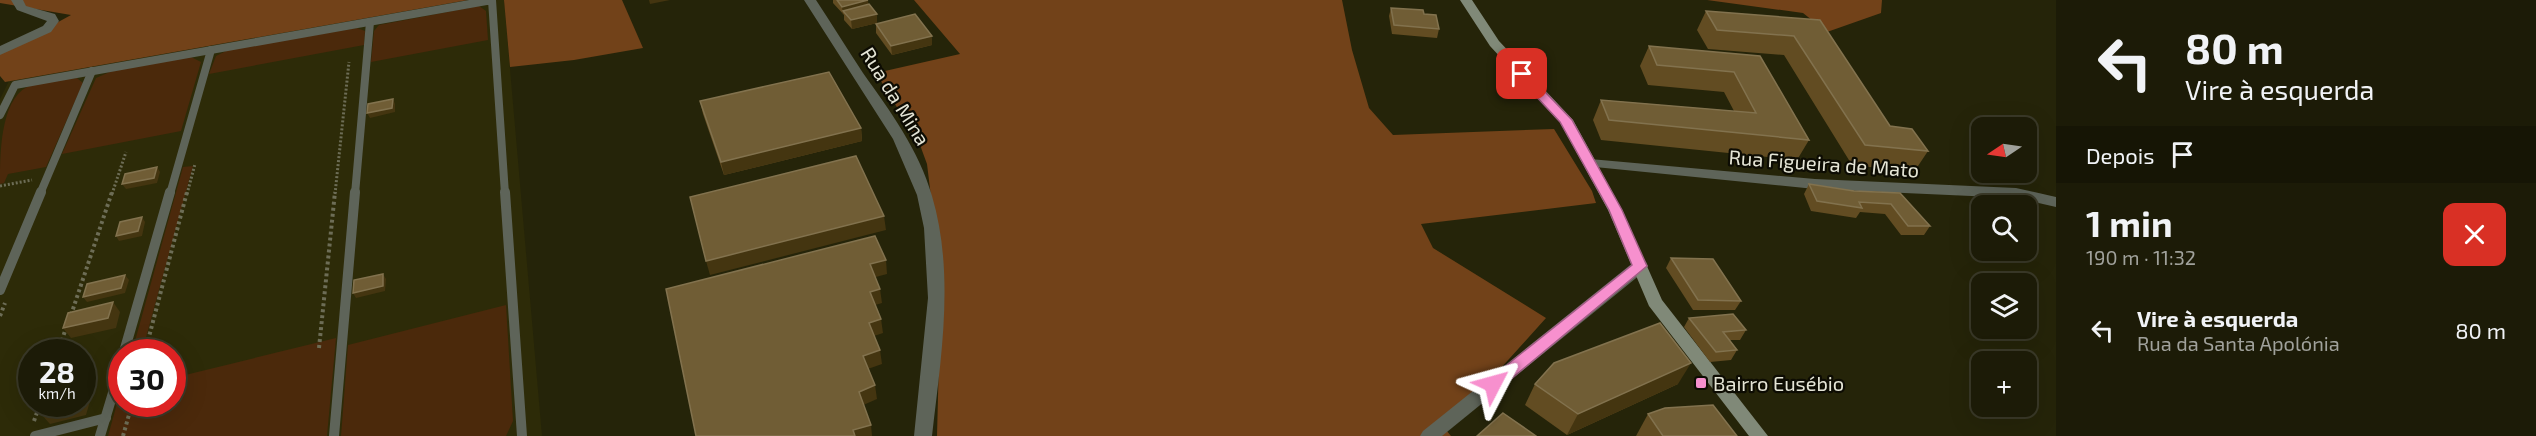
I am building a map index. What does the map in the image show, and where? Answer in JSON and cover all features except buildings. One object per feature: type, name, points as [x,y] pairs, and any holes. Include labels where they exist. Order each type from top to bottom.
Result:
[{"type":"street","points":[[0,51],[47,29],[53,21],[51,17],[21,8],[17,0]]},
{"type":"street","name":"Rua da Mina","points":[[810,0],[886,114],[913,163],[926,201],[933,235],[938,285],[922,436]]},
{"type":"street","points":[[1466,0],[1494,43],[1566,120],[1615,210],[1655,302],[1758,436]]},
{"type":"street","name":"Rua Figueira de Mato","points":[[1590,163],[1815,184],[2016,193],[2056,202]]},
{"type":"street","points":[[1430,436],[1640,266]]},
{"type":"lane","points":[[0,115],[15,85],[492,0],[522,436]]},
{"type":"lane","points":[[334,436],[370,22]]},
{"type":"lane","points":[[128,339],[210,50]]},
{"type":"lane","points":[[0,291],[92,71]]},
{"type":"lane","points":[[100,436],[108,411]]},
{"type":"lane","points":[[35,436],[106,418]]},
{"type":"path","points":[[319,348],[349,62]]},
{"type":"path","points":[[62,339],[126,152]]},
{"type":"path","points":[[148,339],[195,164]]},
{"type":"path","points":[[123,436],[128,417]]},
{"type":"shaded area","points":[[0,0],[468,0],[5,82],[0,76],[0,54],[71,15],[0,3]]},
{"type":"shaded area","points":[[468,0],[504,0],[542,436],[0,436],[0,99],[9,81]]},
{"type":"shaded area","points":[[504,0],[622,0],[643,48],[574,60],[510,67]]},
{"type":"shaded area","points":[[914,0],[1342,0],[1352,50],[1369,108],[1393,135],[1554,129],[1592,191],[1596,203],[1421,224],[1433,248],[1546,318],[1472,400],[1441,424],[1451,436],[937,436],[941,279],[927,164],[920,145],[876,73],[960,54]]},
{"type":"shaded area","points":[[1707,0],[1882,0],[1881,13],[1827,32],[1803,13]]},
{"type":"shaded area","points":[[479,6],[486,11],[488,40],[371,62],[374,31],[379,25]]},
{"type":"shaded area","points":[[357,28],[365,31],[364,45],[209,74],[216,56],[228,50]]},
{"type":"shaded area","points":[[191,57],[201,62],[181,131],[62,154],[96,78],[112,71]]},
{"type":"shaded area","points":[[77,78],[83,83],[46,167],[8,174],[4,183],[0,184],[3,130],[11,104],[18,94],[33,85]]},
{"type":"shaded area","points":[[193,166],[146,339],[136,339],[183,167]]},
{"type":"shaded area","points":[[506,305],[513,421],[506,436],[341,436],[348,345]]},
{"type":"shaded area","points":[[336,338],[327,436],[108,436],[113,417],[186,417],[186,375]]},
{"type":"place","name":"Bairro Eusébio","points":[[1701,383]]},
{"type":"route","points":[[1493,384],[1640,266],[1615,210],[1566,120],[1522,74]]}]
